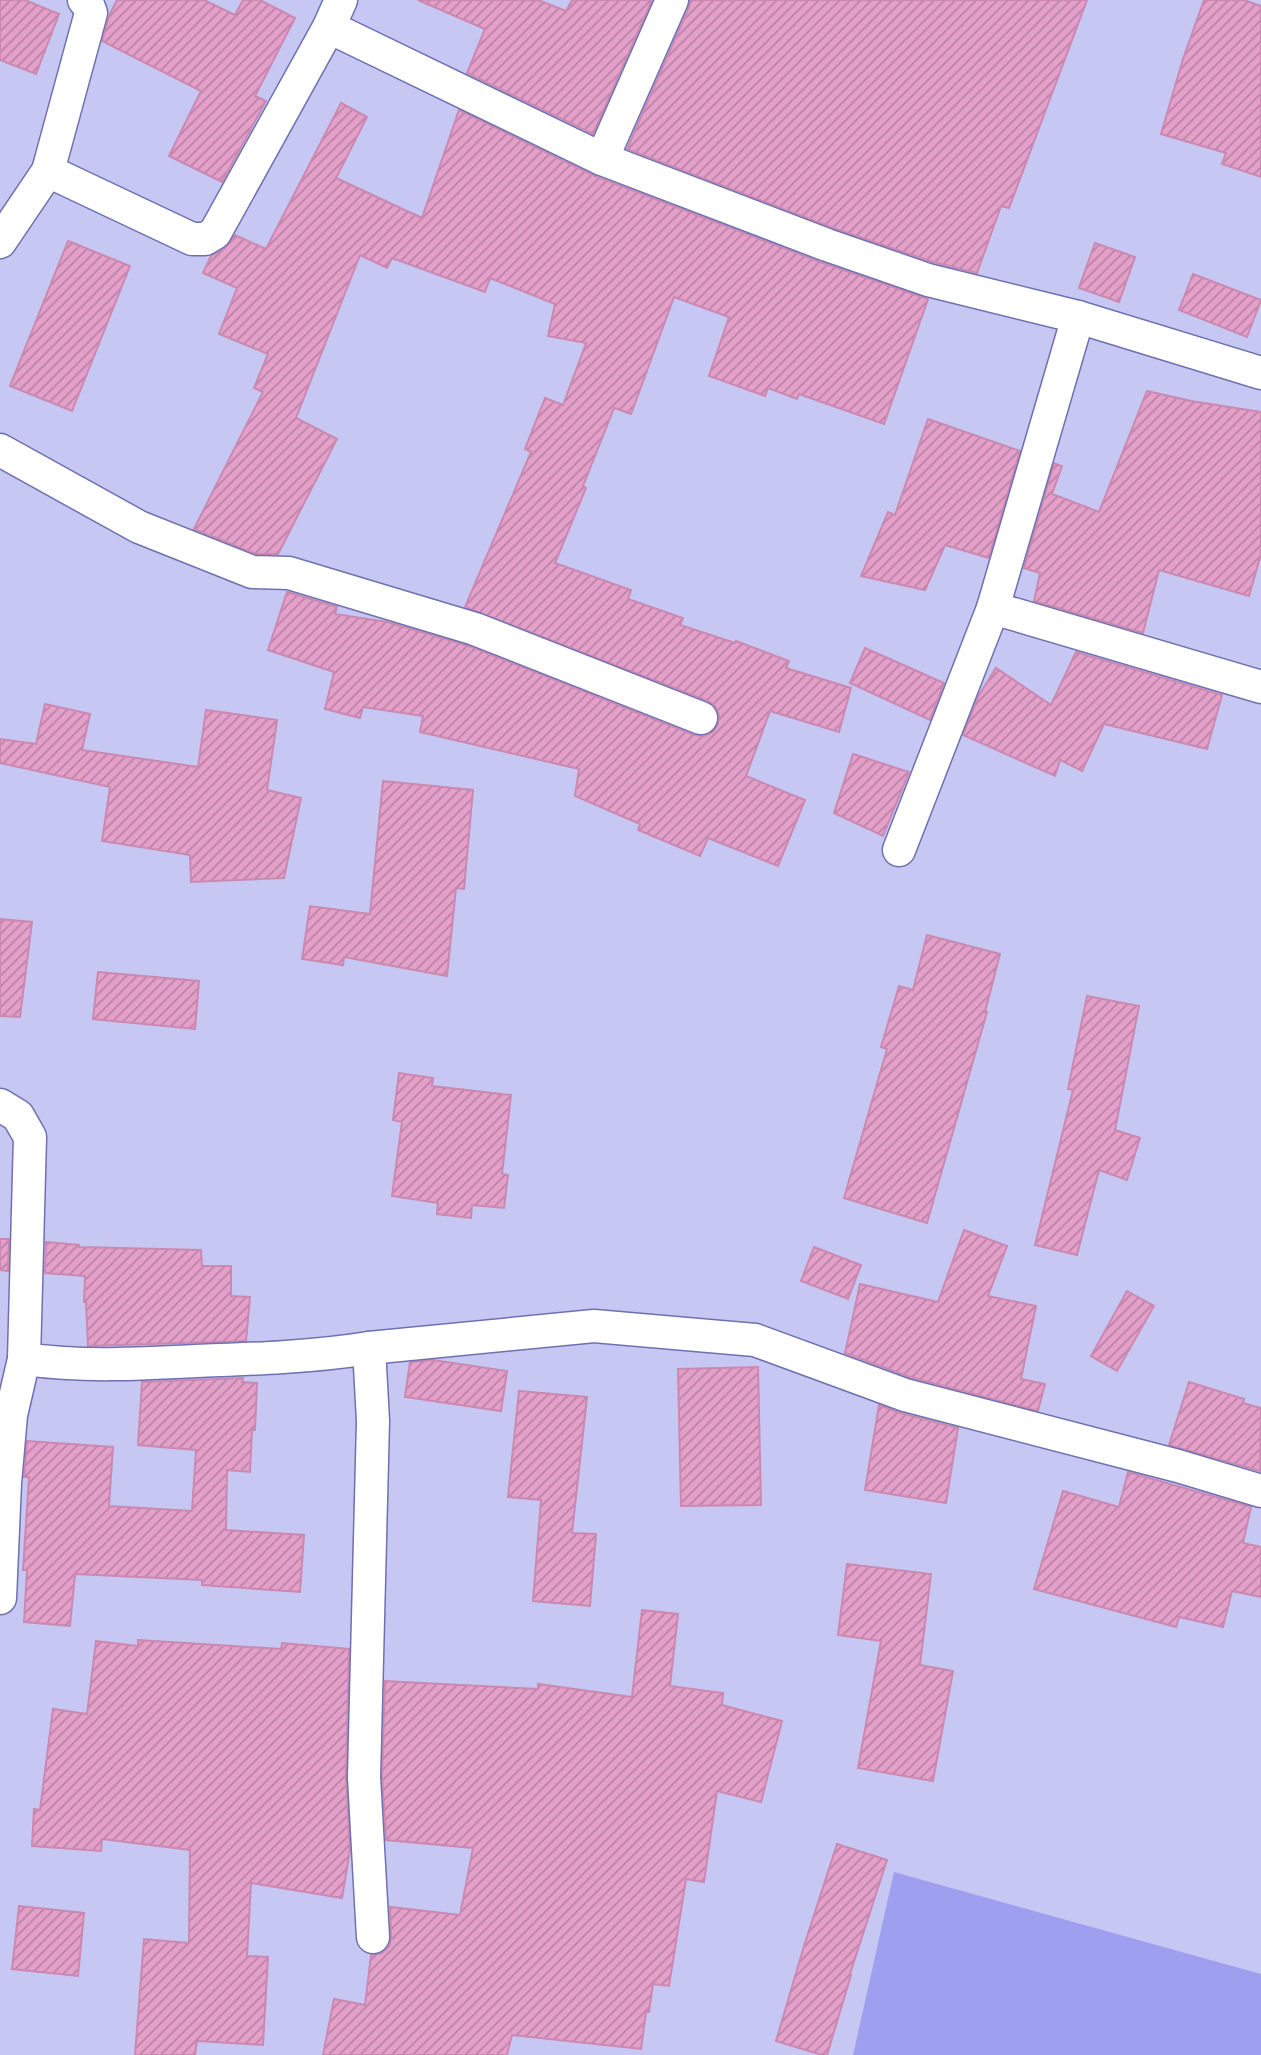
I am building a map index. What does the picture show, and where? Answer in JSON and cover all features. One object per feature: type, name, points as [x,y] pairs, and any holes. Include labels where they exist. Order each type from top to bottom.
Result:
[{"type":"street","points":[[0,242],[48,171],[91,13],[83,0]]},
{"type":"street","points":[[602,159],[672,0]]},
{"type":"street","points":[[48,171],[192,239],[205,239],[215,233],[335,13],[602,159],[827,245],[928,280],[1078,317],[1261,373]]},
{"type":"street","points":[[899,850],[993,608],[1078,317]]},
{"type":"street","points":[[0,450],[139,527],[252,572],[289,573],[475,629],[701,718]]},
{"type":"street","points":[[993,608],[1261,687]]},
{"type":"street","points":[[0,1105],[18,1116],[30,1137],[24,1359],[11,1415],[0,1598]]},
{"type":"street","points":[[24,1359],[54,1363],[141,1364],[322,1355],[594,1326],[755,1340],[905,1395],[1178,1466],[1261,1491]]},
{"type":"street","points":[[369,1348],[373,1421],[365,1777],[373,1937]]},
{"type":"water","points":[[894,1872],[1261,1974],[1261,2055],[853,2055]]},
{"type":"building","points":[[0,0],[25,0],[59,14],[36,74],[0,60]]},
{"type":"building","points":[[117,0],[204,0],[235,15],[243,0],[260,0],[295,18],[255,96],[266,101],[222,182],[169,156],[201,91],[102,41]]},
{"type":"building","points":[[418,0],[538,0],[566,11],[572,0],[652,0],[593,134],[467,73],[485,29]]},
{"type":"building","points":[[690,0],[1087,0],[1009,208],[1001,206],[977,273],[933,262],[833,228],[627,149]]},
{"type":"building","points":[[1204,0],[1244,0],[1261,6],[1261,177],[1222,164],[1226,153],[1161,134]]},
{"type":"building","points":[[341,103],[367,117],[336,178],[422,218],[459,110],[595,176],[820,262],[928,299],[884,424],[799,394],[797,399],[768,388],[765,396],[709,376],[729,317],[674,297],[631,414],[614,408],[583,486],[586,488],[555,563],[631,590],[628,599],[683,618],[680,625],[735,643],[736,641],[789,661],[786,668],[851,688],[839,732],[770,711],[746,776],[805,800],[778,866],[708,838],[700,856],[638,830],[640,824],[575,796],[579,769],[420,732],[423,716],[363,707],[360,718],[325,709],[334,672],[268,650],[287,592],[337,607],[335,614],[387,622],[469,646],[694,735],[704,736],[713,732],[719,715],[715,706],[708,701],[465,607],[531,452],[525,449],[545,398],[563,405],[586,343],[548,336],[555,304],[490,278],[485,292],[392,258],[387,268],[360,255],[296,418],[337,439],[278,554],[256,554],[194,529],[263,392],[254,388],[268,354],[219,334],[237,288],[203,273],[211,256],[225,248],[235,235],[266,249]]},
{"type":"building","points":[[68,241],[130,266],[72,411],[10,386]]},
{"type":"building","points":[[1095,243],[1135,257],[1119,302],[1079,288]]},
{"type":"building","points":[[1193,274],[1261,300],[1247,337],[1179,310]]},
{"type":"building","points":[[1147,391],[1261,412],[1261,554],[1249,596],[1159,570],[1143,633],[1034,601],[1040,573],[1024,568],[1054,463],[1062,466],[1052,494],[1099,512]]},
{"type":"building","points":[[928,419],[1020,451],[989,558],[945,545],[925,590],[861,576],[888,512],[895,515]]},
{"type":"building","points":[[865,648],[944,683],[930,720],[850,683]]},
{"type":"building","points":[[1076,652],[1222,695],[1207,749],[1104,724],[1082,771],[1060,760],[1055,776],[963,735],[979,695],[996,668],[1051,705]]},
{"type":"building","points":[[45,704],[90,714],[82,750],[198,767],[206,710],[277,720],[267,790],[301,798],[284,878],[191,882],[190,855],[102,841],[110,787],[0,763],[0,739],[36,744]]},
{"type":"building","points":[[853,754],[909,772],[883,836],[834,813]]},
{"type":"building","points":[[383,781],[473,790],[464,889],[456,888],[447,976],[344,957],[343,965],[302,959],[310,906],[370,914]]},
{"type":"building","points":[[0,919],[32,922],[20,1017],[0,1016]]},
{"type":"building","points":[[927,935],[1000,954],[987,1012],[927,1223],[844,1198],[887,1049],[881,1047],[899,986],[913,990]]},
{"type":"building","points":[[98,972],[199,981],[195,1029],[93,1019]]},
{"type":"building","points":[[1087,996],[1139,1006],[1115,1130],[1140,1138],[1127,1180],[1099,1170],[1077,1255],[1035,1245],[1073,1090],[1068,1089]]},
{"type":"building","points":[[399,1073],[433,1078],[432,1086],[511,1095],[502,1174],[508,1175],[504,1208],[472,1205],[471,1218],[437,1214],[438,1203],[392,1196],[402,1122],[393,1120]]},
{"type":"building","points":[[964,1230],[1007,1246],[988,1296],[1036,1306],[1021,1379],[1045,1384],[1038,1411],[910,1377],[845,1353],[860,1284],[938,1302]]},
{"type":"building","points":[[0,1239],[9,1239],[8,1271],[0,1270]]},
{"type":"building","points":[[46,1242],[79,1247],[201,1250],[202,1266],[231,1266],[231,1296],[250,1297],[246,1341],[88,1346],[84,1302],[85,1276],[45,1273]]},
{"type":"building","points":[[814,1247],[861,1265],[848,1299],[801,1281]]},
{"type":"building","points":[[1127,1291],[1154,1306],[1117,1371],[1091,1356]]},
{"type":"building","points":[[433,1360],[507,1371],[501,1411],[405,1397],[410,1362]]},
{"type":"building","points":[[758,1367],[761,1505],[681,1506],[678,1369]]},
{"type":"building","points":[[243,1378],[242,1382],[257,1383],[255,1430],[252,1430],[250,1472],[227,1470],[226,1530],[304,1535],[300,1592],[202,1585],[202,1580],[75,1574],[70,1626],[24,1622],[27,1570],[23,1570],[29,1477],[24,1477],[27,1441],[113,1447],[109,1506],[192,1511],[196,1450],[138,1445],[142,1382]]},
{"type":"building","points":[[1189,1382],[1244,1399],[1243,1403],[1261,1408],[1260,1471],[1169,1445]]},
{"type":"building","points":[[519,1391],[587,1397],[572,1533],[596,1534],[590,1606],[533,1601],[541,1500],[508,1497]]},
{"type":"building","points":[[879,1405],[958,1428],[946,1503],[865,1490]]},
{"type":"building","points":[[1128,1472],[1251,1507],[1243,1543],[1261,1547],[1261,1597],[1232,1591],[1223,1627],[1179,1617],[1176,1627],[1034,1589],[1063,1491],[1119,1507]]},
{"type":"building","points":[[847,1564],[931,1574],[920,1665],[953,1671],[933,1781],[858,1768],[881,1641],[838,1635]]},
{"type":"building","points":[[642,1610],[678,1614],[670,1686],[723,1693],[722,1705],[782,1721],[761,1802],[717,1791],[704,1882],[686,1879],[669,1986],[653,1984],[641,2049],[512,2035],[507,2055],[323,2055],[334,1999],[365,2005],[371,1955],[382,1953],[390,1945],[390,1907],[460,1915],[473,1848],[386,1840],[382,1777],[385,1681],[538,1689],[538,1684],[632,1697]]},
{"type":"building","points":[[138,1640],[281,1649],[282,1643],[349,1649],[346,1777],[350,1850],[342,1898],[251,1883],[247,1956],[268,1957],[263,2045],[197,2041],[195,2055],[135,2055],[144,1939],[189,1943],[190,1850],[102,1839],[101,1851],[32,1846],[34,1809],[40,1810],[53,1709],[87,1714],[96,1641],[138,1646]]},
{"type":"building","points":[[837,1844],[887,1860],[827,2055],[822,2055],[776,2041]]},
{"type":"building","points":[[19,1906],[84,1913],[78,1976],[12,1969]]}]
